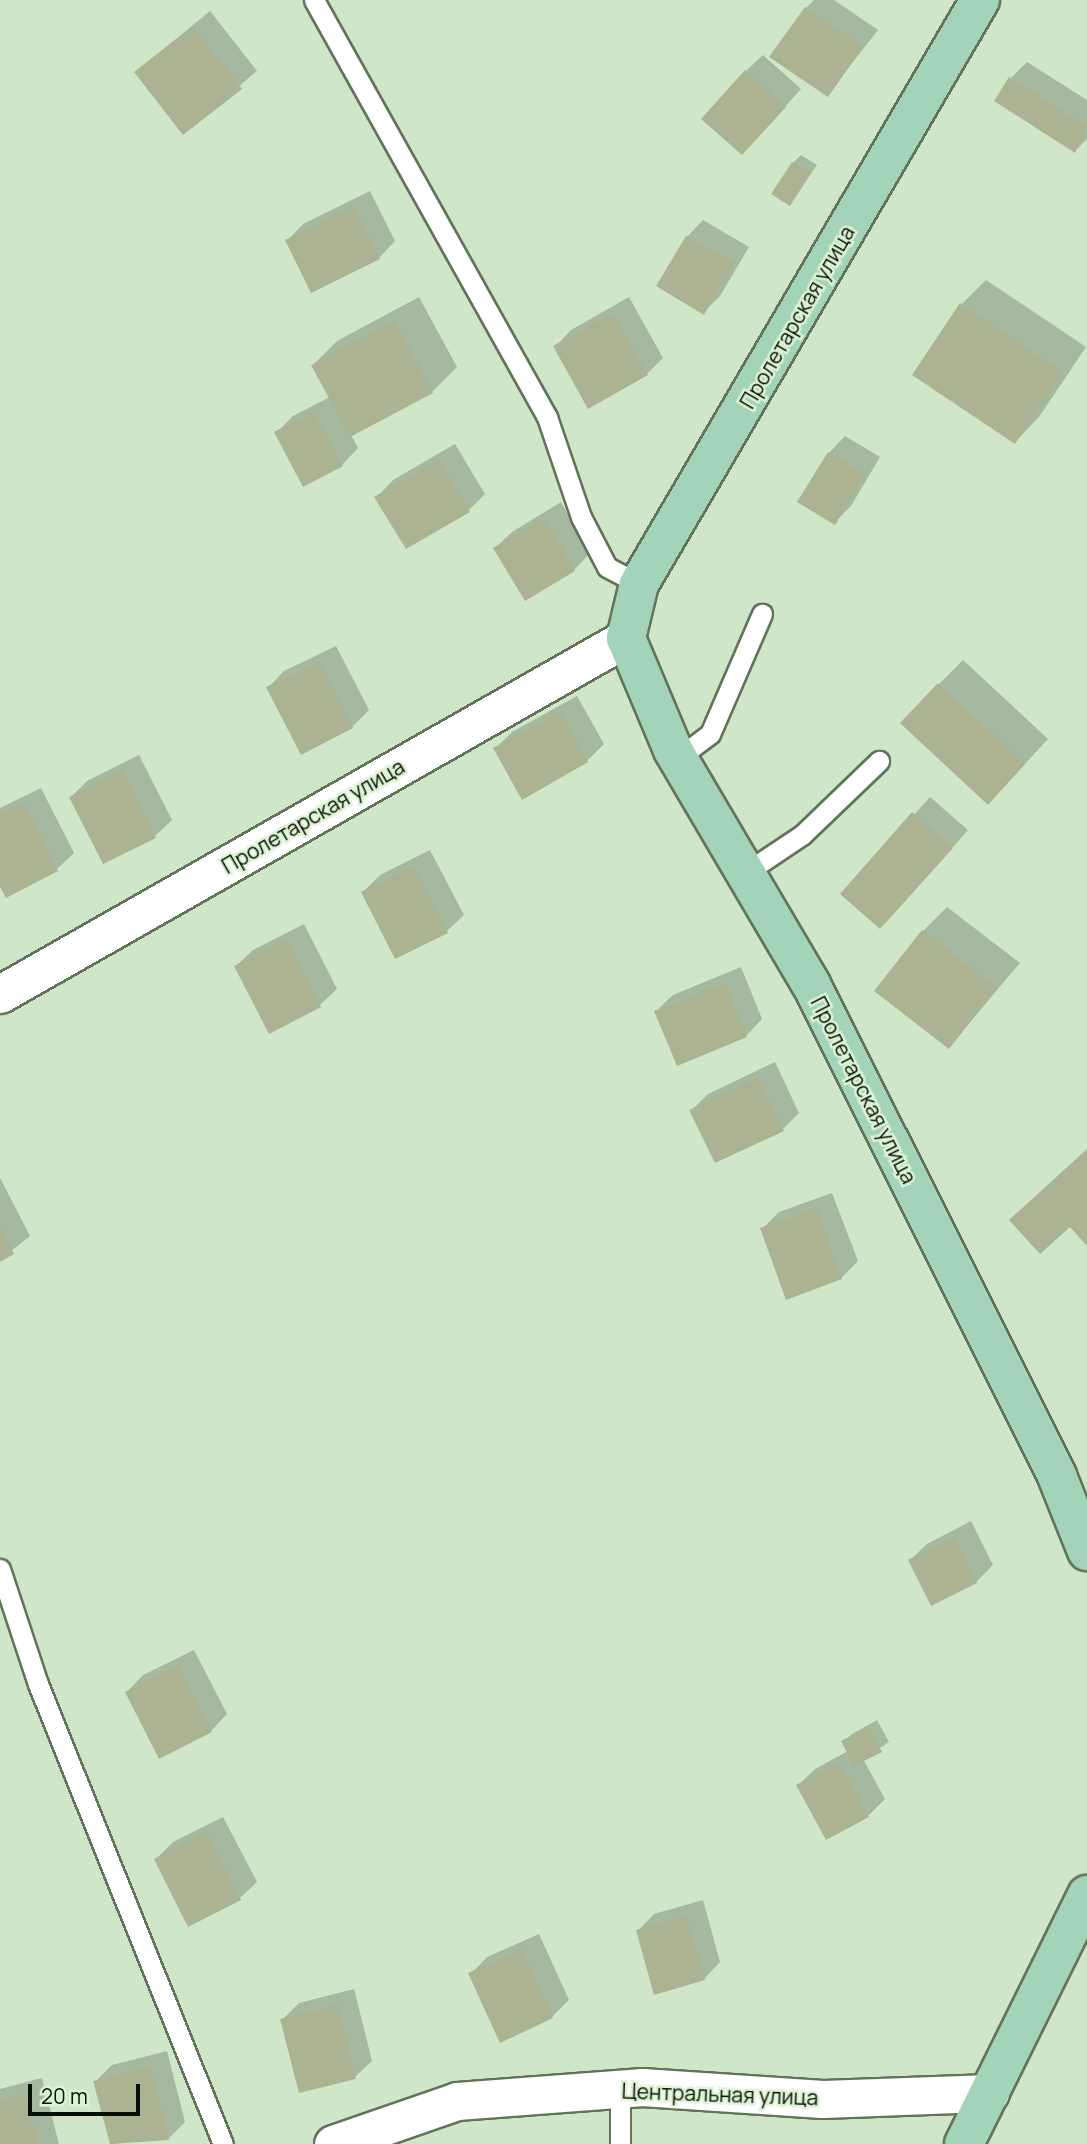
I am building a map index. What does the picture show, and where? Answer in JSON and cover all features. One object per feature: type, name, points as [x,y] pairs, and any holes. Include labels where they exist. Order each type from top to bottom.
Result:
[{"type":"main road","name":"Пролетарская улица","points":[[981,0],[639,584],[626,638],[678,758],[811,984],[1057,1476],[1087,1550]]},
{"type":"main road","points":[[964,2144],[1087,1895]]},
{"type":"street","name":"Пролетарская улица","points":[[0,994],[626,638]]},
{"type":"street","name":"Центральная улица","points":[[333,2144],[457,2101],[620,2089],[823,2099],[989,2093]]},
{"type":"lane","points":[[314,0],[547,417],[581,517],[607,567],[639,584]]},
{"type":"lane","points":[[678,758],[710,734],[762,614]]},
{"type":"lane","points":[[745,873],[802,835],[878,761]]},
{"type":"lane","points":[[0,1569],[43,1697],[223,2144]]},
{"type":"lane","points":[[620,2089],[620,2144]]},
{"type":"building","points":[[805,7],[863,47],[828,97],[769,57]]},
{"type":"building","points":[[193,26],[242,89],[183,135],[134,72]]},
{"type":"building","points":[[745,70],[786,107],[742,155],[701,119]]},
{"type":"building","points":[[1009,77],[1087,127],[1075,153],[994,101]]},
{"type":"building","points":[[792,162],[811,173],[790,206],[771,194]]},
{"type":"building","points":[[353,206],[380,259],[311,293],[285,240]]},
{"type":"building","points":[[686,236],[734,263],[704,315],[656,286]]},
{"type":"building","points":[[960,303],[1063,372],[1015,444],[912,375]]},
{"type":"building","points":[[612,313],[648,375],[588,409],[553,346]]},
{"type":"building","points":[[395,320],[433,393],[350,437],[311,365]]},
{"type":"building","points":[[314,412],[343,466],[303,487],[274,432]]},
{"type":"building","points":[[828,452],[865,474],[835,525],[797,502]]},
{"type":"building","points":[[438,459],[470,512],[406,549],[374,497]]},
{"type":"building","points":[[544,518],[575,571],[525,601],[493,548]]},
{"type":"building","points":[[319,661],[353,728],[301,755],[266,687]]},
{"type":"building","points":[[938,683],[1025,764],[988,805],[900,723]]},
{"type":"building","points":[[560,711],[588,762],[522,800],[493,748]]},
{"type":"building","points":[[122,770],[156,838],[103,864],[69,797]]},
{"type":"building","points":[[24,803],[58,871],[6,898],[0,887],[0,815]]},
{"type":"building","points":[[912,812],[953,848],[880,929],[840,894]]},
{"type":"building","points":[[413,865],[448,933],[395,959],[361,892]]},
{"type":"building","points":[[922,930],[997,988],[949,1049],[874,991]]},
{"type":"building","points":[[287,939],[321,1007],[269,1034],[234,966]]},
{"type":"building","points":[[725,983],[747,1037],[677,1066],[654,1011]]},
{"type":"building","points":[[758,1077],[784,1131],[715,1163],[689,1110]]},
{"type":"building","points":[[1087,1149],[1087,1246],[1070,1227],[1040,1254],[1009,1220]]},
{"type":"building","points":[[816,1208],[842,1279],[786,1300],[760,1228]]},
{"type":"building","points":[[0,1226],[14,1254],[0,1262]]},
{"type":"building","points":[[954,1537],[977,1583],[931,1606],[908,1560]]},
{"type":"building","points":[[177,1665],[212,1732],[159,1759],[125,1692]]},
{"type":"building","points":[[869,1727],[882,1752],[854,1766],[841,1741]]},
{"type":"building","points":[[839,1762],[869,1817],[826,1840],[796,1785]]},
{"type":"building","points":[[207,1832],[241,1900],[188,1927],[154,1859]]},
{"type":"building","points":[[686,1916],[705,1980],[654,1995],[636,1930]]},
{"type":"building","points":[[522,1949],[553,2018],[500,2043],[468,1973]]},
{"type":"building","points":[[337,2005],[356,2079],[299,2093],[280,2019]]},
{"type":"building","points":[[151,2067],[169,2140],[110,2144],[93,2081]]},
{"type":"building","points":[[25,2094],[38,2144],[0,2144],[0,2100]]}]
